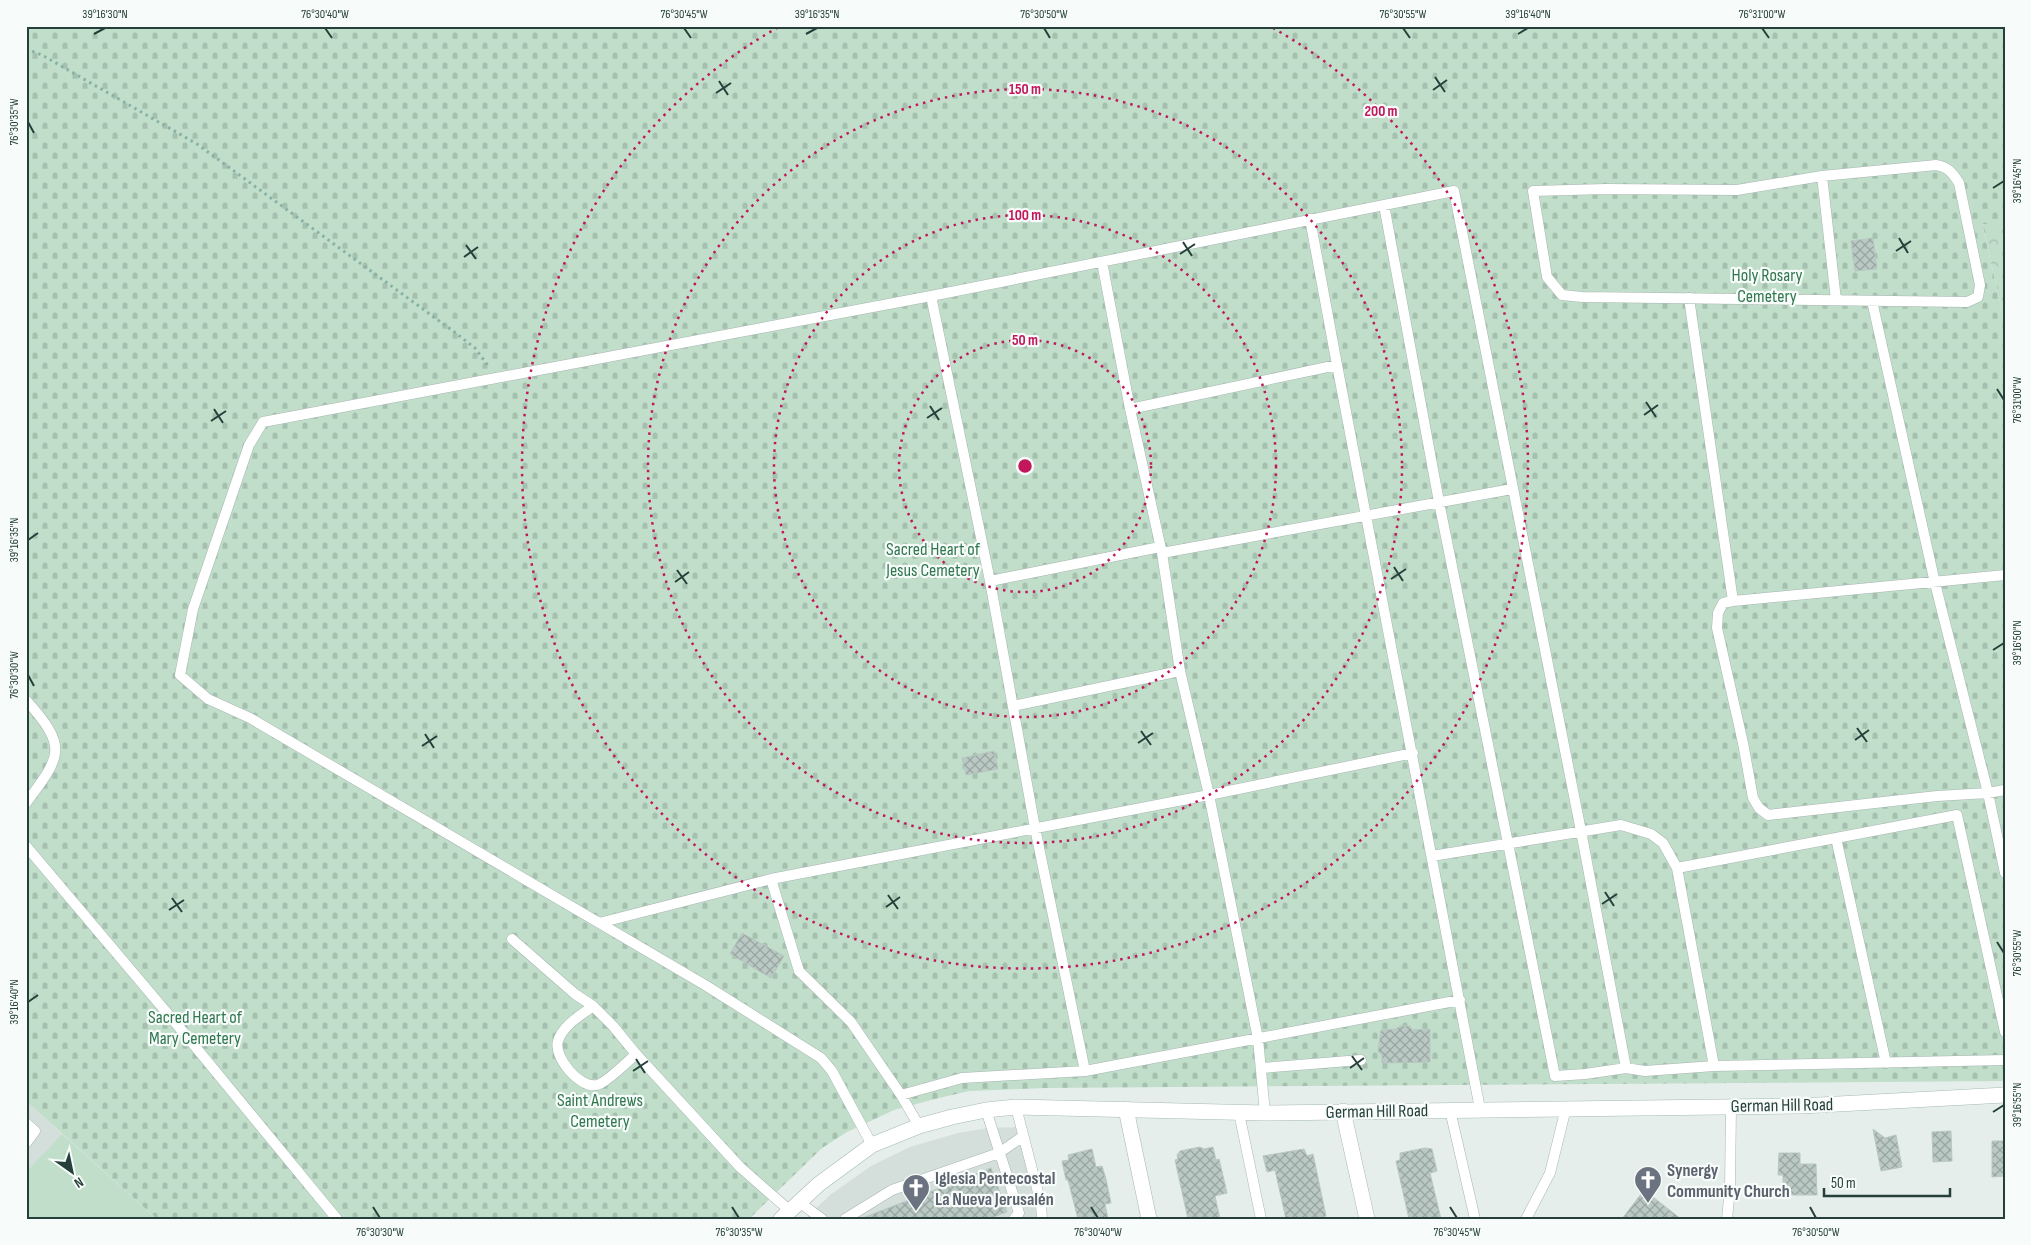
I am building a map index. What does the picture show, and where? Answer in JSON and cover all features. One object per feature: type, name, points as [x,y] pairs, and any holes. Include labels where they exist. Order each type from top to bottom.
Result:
[{"type":"street","name":"German Hill Road","points":[[790,1210],[819,1184],[872,1145],[919,1126],[986,1110],[1016,1108],[1126,1109],[1265,1113],[1801,1106],[2005,1095]]},
{"type":"street","points":[[1126,1109],[1149,1219]]},
{"type":"street","points":[[1343,1111],[1368,1219]]},
{"type":"lane","points":[[1936,165],[1945,167],[1952,172],[1959,183],[1980,285],[1978,298],[1966,302],[1689,298],[1562,295],[1547,277],[1533,191],[1606,188],[1738,190],[1822,176],[1936,165]]},
{"type":"lane","points":[[1822,176],[1836,300]]},
{"type":"lane","points":[[872,1145],[832,1071],[821,1058],[713,990],[250,718],[208,700],[180,675],[193,609],[249,445],[263,422],[931,296],[1454,191],[1626,1068]]},
{"type":"lane","points":[[1384,205],[1439,502],[1555,1076],[1626,1068],[1646,1071],[1714,1066],[2005,1060]]},
{"type":"lane","points":[[1310,219],[1480,1109]]},
{"type":"lane","points":[[1102,262],[1130,409],[1161,550],[1180,670],[1210,796],[1258,1039],[1265,1113]]},
{"type":"lane","points":[[931,296],[990,581],[1035,828],[1084,1071]]},
{"type":"lane","points":[[1689,298],[1733,602]]},
{"type":"lane","points":[[1872,300],[1934,583],[1988,793],[2005,873]]},
{"type":"lane","points":[[1130,409],[1337,365]]},
{"type":"lane","points":[[990,581],[1512,489]]},
{"type":"lane","points":[[2005,575],[1723,603],[1718,613],[1717,628],[1743,743],[1753,798],[1758,808],[1768,815],[2005,790]]},
{"type":"lane","points":[[1013,706],[1180,670]]},
{"type":"lane","points":[[26,700],[40,716],[56,744],[54,763],[26,803]]},
{"type":"lane","points":[[599,923],[771,879],[1210,796],[1413,753]]},
{"type":"lane","points":[[1677,868],[1957,815],[2005,1032]]},
{"type":"lane","points":[[1432,856],[1620,825],[1651,834],[1663,843],[1677,868],[1714,1066]]},
{"type":"lane","points":[[1836,838],[1886,1063]]},
{"type":"lane","points":[[26,846],[184,1033],[336,1219]]},
{"type":"lane","points":[[771,879],[799,972],[852,1022],[901,1095],[919,1126]]},
{"type":"lane","points":[[512,939],[613,1026],[636,1054],[740,1167],[790,1210],[822,1219]]},
{"type":"lane","points":[[901,1095],[962,1078],[1084,1071],[1460,1000]]},
{"type":"lane","points":[[592,1006],[563,1029],[557,1043],[562,1061],[575,1077],[588,1086],[599,1085],[636,1054]]},
{"type":"lane","points":[[1262,1068],[1362,1060]]},
{"type":"lane","points":[[1727,1219],[1730,1188],[1731,1106]]},
{"type":"lane","points":[[1016,1108],[1042,1219]]},
{"type":"lane","points":[[1526,1219],[1550,1173],[1566,1108]]},
{"type":"lane","points":[[986,1110],[1018,1213],[1014,1219]]},
{"type":"lane","points":[[1450,1110],[1475,1219]]},
{"type":"lane","points":[[1239,1113],[1261,1219]]},
{"type":"lane","points":[[26,1123],[35,1131],[26,1143]]},
{"type":"lane","points":[[846,1219],[892,1190],[999,1153],[1022,1137]]},
{"type":"path","points":[[26,49],[42,56],[196,144],[475,348],[489,366],[494,379]]},
{"type":"shaded area","points":[[26,1101],[62,1134],[26,1172]]},
{"type":"shaded area","points":[[1019,1127],[1038,1219],[805,1219],[830,1195],[871,1166],[910,1147],[958,1133],[988,1128]]},
{"type":"green space","name":"Sacred Heart of Jesus Cemetery","points":[[26,26],[2005,26],[2005,224],[1982,224],[2005,324],[2005,1081],[1046,1088],[969,1091],[894,1110],[847,1132],[822,1148],[749,1219],[157,1219],[26,1101]]},
{"type":"green space","points":[[1982,223],[2005,224],[2005,324]]},
{"type":"green space","points":[[62,1134],[157,1219],[26,1219],[26,1172]]},
{"type":"building","points":[[1873,238],[1877,269],[1855,271],[1851,241]]},
{"type":"building","points":[[994,751],[998,769],[966,775],[962,758]]},
{"type":"building","points":[[742,933],[784,956],[771,978],[730,954]]},
{"type":"building","points":[[1400,1026],[1410,1026],[1412,1030],[1430,1029],[1430,1062],[1382,1063],[1382,1056],[1378,1051],[1381,1030],[1396,1029]]},
{"type":"building","points":[[1873,1129],[1885,1138],[1896,1135],[1902,1167],[1881,1171]]},
{"type":"building","points":[[1951,1131],[1952,1161],[1933,1162],[1932,1132]]},
{"type":"building","points":[[1992,1141],[2005,1141],[2005,1176],[1992,1177]]},
{"type":"building","points":[[1200,1147],[1204,1149],[1213,1147],[1216,1160],[1219,1159],[1227,1193],[1215,1196],[1220,1219],[1188,1219],[1175,1160],[1178,1159],[1177,1155],[1180,1151]]},
{"type":"building","points":[[1425,1148],[1432,1149],[1437,1171],[1430,1173],[1441,1219],[1409,1219],[1396,1161],[1400,1160],[1400,1153]]},
{"type":"building","points":[[1092,1149],[1096,1167],[1102,1166],[1106,1179],[1111,1203],[1105,1204],[1108,1219],[1078,1219],[1068,1180],[1066,1180],[1062,1161],[1069,1160],[1068,1155]]},
{"type":"building","points":[[1304,1149],[1307,1156],[1313,1154],[1326,1216],[1314,1219],[1286,1219],[1275,1170],[1267,1172],[1263,1156]]},
{"type":"building","points":[[1779,1153],[1800,1153],[1800,1164],[1816,1164],[1817,1195],[1783,1195],[1783,1175],[1778,1175]]},
{"type":"building","points":[[991,1168],[1007,1212],[988,1219],[860,1219]]},
{"type":"building","name":"Synergy Community Church","points":[[1644,1190],[1681,1219],[1622,1219]]},
{"type":"place","name":"Synergy Community Church","points":[[1648,1204]]},
{"type":"place","name":"Iglesia Pentecostal La Nueva Jerusalén","points":[[916,1212]]},
{"type":"park label","name":"Holy Rosary Cemetery","points":[[1767,285]]},
{"type":"park label","name":"Sacred Heart of Mary Cemetery","points":[[195,1027]]},
{"type":"park label","name":"Saint Andrews Cemetery","points":[[600,1110]]}]
